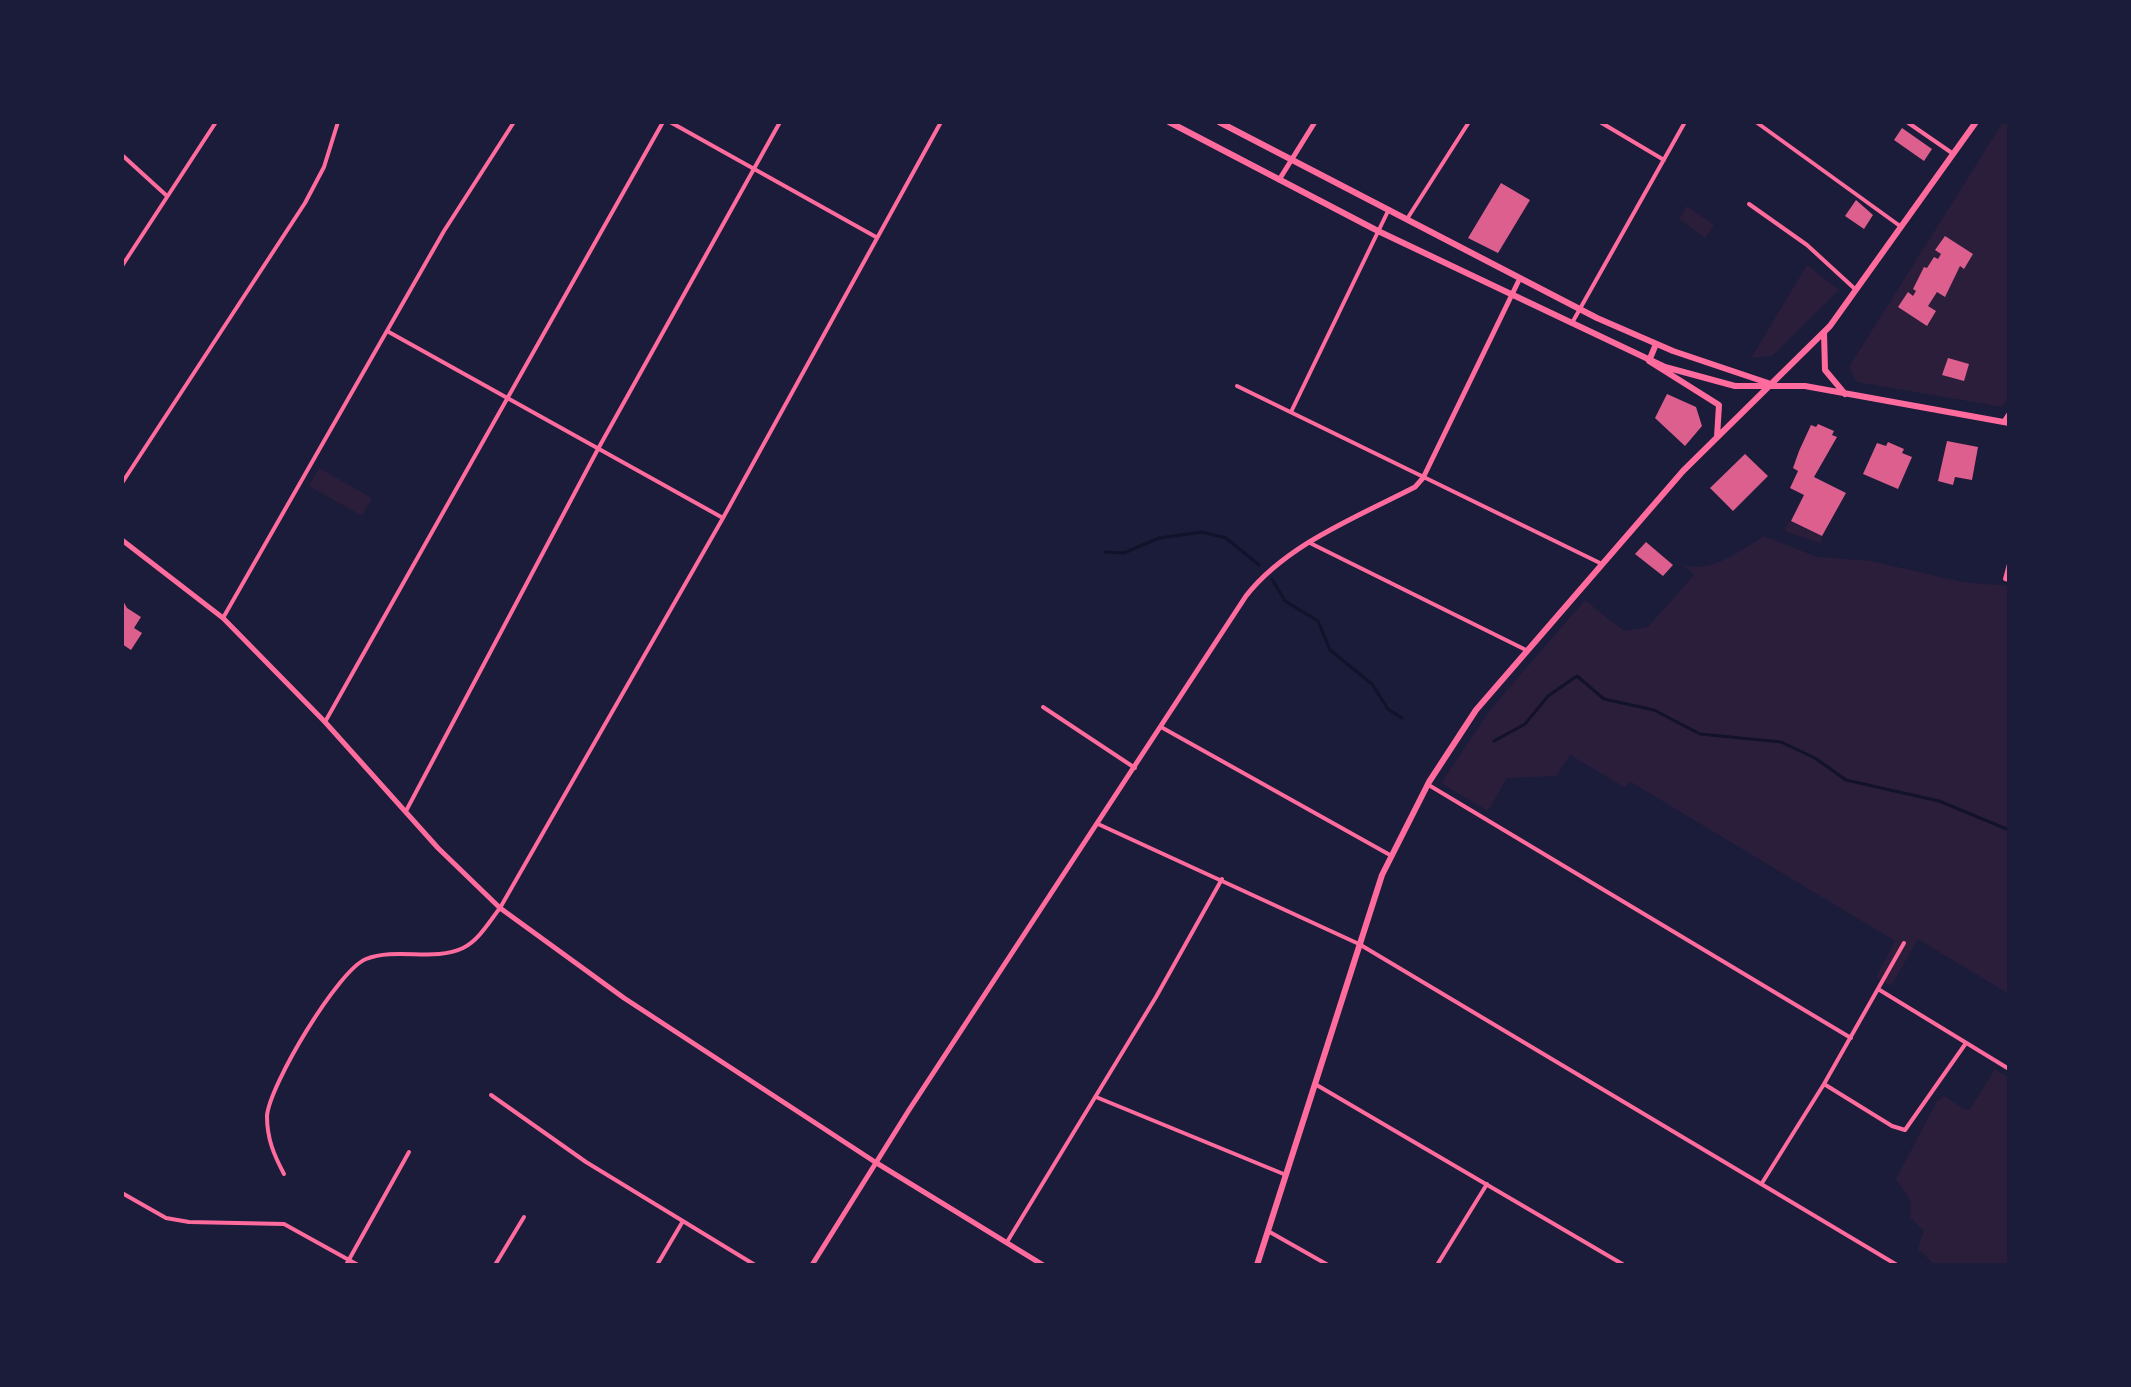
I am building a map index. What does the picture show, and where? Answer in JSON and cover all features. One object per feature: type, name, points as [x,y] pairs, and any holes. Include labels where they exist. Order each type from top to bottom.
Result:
[{"type":"main road","points":[[1169,122],[1378,231],[1649,361],[1716,402],[1721,413],[1717,437]]},
{"type":"main road","points":[[1219,122],[1579,309],[1656,344],[1772,384]]},
{"type":"main road","points":[[1257,1265],[1390,855],[1427,784],[1470,718],[1526,650],[1717,437],[1824,332],[1976,122]]},
{"type":"main road","points":[[1824,332],[1825,370],[1845,394]]},
{"type":"main road","points":[[1649,361],[1656,344]]},
{"type":"main road","points":[[1649,361],[1735,386],[1772,384],[2006,422]]},
{"type":"street","points":[[122,266],[216,122]]},
{"type":"street","points":[[122,483],[305,203],[324,167],[338,122]]},
{"type":"street","points":[[223,618],[444,231],[514,122]]},
{"type":"street","points":[[325,722],[663,122]]},
{"type":"street","points":[[670,122],[876,237]]},
{"type":"street","points":[[406,811],[598,449],[780,122]]},
{"type":"street","points":[[284,1174],[269,1144],[267,1114],[274,1088],[339,983],[363,959],[392,952],[450,953],[464,948],[477,938],[500,908],[723,518],[941,122]]},
{"type":"street","points":[[1278,181],[1315,122]]},
{"type":"street","points":[[1407,219],[1469,122]]},
{"type":"street","points":[[1600,122],[1664,160]]},
{"type":"street","points":[[1571,325],[1685,122]]},
{"type":"street","points":[[1756,122],[1902,228]]},
{"type":"street","points":[[1907,122],[1954,155]]},
{"type":"street","points":[[122,155],[167,196]]},
{"type":"street","points":[[1749,204],[1807,245],[1856,291]]},
{"type":"street","points":[[1291,412],[1389,209]]},
{"type":"street","points":[[812,1265],[875,1162],[1264,574],[1310,543],[1415,487],[1423,478],[1520,278]]},
{"type":"street","points":[[387,331],[723,518]]},
{"type":"street","points":[[1237,386],[1602,564]]},
{"type":"street","points":[[2006,422],[2009,413]]},
{"type":"street","points":[[122,540],[223,618],[500,908],[601,983],[875,1162],[1043,1265]]},
{"type":"street","points":[[1310,543],[1526,650]]},
{"type":"street","points":[[2007,580],[2009,564]]},
{"type":"street","points":[[1043,707],[1135,768]]},
{"type":"street","points":[[1161,727],[1390,855]]},
{"type":"street","points":[[1427,784],[1851,1038]]},
{"type":"street","points":[[1098,824],[1359,944],[1897,1265]]},
{"type":"street","points":[[1007,1242],[1096,1097],[1222,879]]},
{"type":"street","points":[[1762,1183],[1824,1084],[1904,943]]},
{"type":"street","points":[[1878,989],[2009,1069]]},
{"type":"street","points":[[1824,1084],[1892,1126],[1905,1130],[1966,1043]]},
{"type":"street","points":[[1315,1084],[1624,1265]]},
{"type":"street","points":[[491,1095],[586,1162],[755,1265]]},
{"type":"street","points":[[1096,1097],[1286,1175]]},
{"type":"street","points":[[348,1262],[409,1152]]},
{"type":"street","points":[[1437,1265],[1487,1184]]},
{"type":"street","points":[[122,1193],[166,1218],[189,1222],[284,1224],[358,1265]]},
{"type":"street","points":[[495,1265],[524,1217]]},
{"type":"street","points":[[657,1265],[683,1221]]},
{"type":"street","points":[[1268,1231],[1328,1265]]},
{"type":"shaded area","points":[[2003,122],[2009,122],[2009,396],[2002,407],[1857,382],[1849,367]]},
{"type":"shaded area","points":[[1687,206],[1714,225],[1705,238],[1679,219]]},
{"type":"shaded area","points":[[1807,265],[1839,290],[1772,356],[1751,358]]},
{"type":"shaded area","points":[[319,468],[372,498],[362,516],[309,486]]},
{"type":"shaded area","points":[[1789,521],[1823,537],[1820,543],[1784,531]]},
{"type":"shaded area","points":[[1764,536],[1817,557],[1871,561],[1962,582],[2009,586],[2009,994],[1918,939],[1891,986],[1876,977],[1895,941],[1631,782],[1624,787],[1570,755],[1556,776],[1507,778],[1488,811],[1441,783],[1491,709],[1585,600],[1624,631],[1648,627],[1694,575],[1682,564],[1693,567],[1714,564]]},
{"type":"shaded area","points":[[1995,1069],[2009,1078],[2009,1265],[1935,1265],[1918,1249],[1924,1231],[1910,1217],[1911,1202],[1896,1179],[1937,1101],[1944,1096],[1966,1110],[1970,1109]]},
{"type":"building","points":[[1902,128],[1932,149],[1924,161],[1894,140]]},
{"type":"building","points":[[1501,183],[1530,200],[1498,253],[1468,238]]},
{"type":"building","points":[[1856,200],[1873,215],[1864,229],[1845,216]]},
{"type":"building","points":[[1945,236],[1973,254],[1964,269],[1960,266],[1945,297],[1937,292],[1928,306],[1936,311],[1927,326],[1898,307],[1908,292],[1913,296],[1916,291],[1913,289],[1924,267],[1927,268],[1934,257],[1938,259],[1941,254],[1935,250]]},
{"type":"building","points":[[1948,358],[1969,364],[1964,381],[1942,375]]},
{"type":"building","points":[[1667,394],[1696,407],[1702,426],[1685,446],[1655,418]]},
{"type":"building","points":[[1818,424],[1834,431],[1832,435],[1837,437],[1814,477],[1846,493],[1822,536],[1791,521],[1804,495],[1790,488],[1798,471],[1793,468],[1811,425],[1816,427]]},
{"type":"building","points":[[1947,441],[1978,447],[1972,480],[1955,477],[1953,485],[1938,481]]},
{"type":"building","points":[[1888,442],[1904,449],[1902,453],[1912,457],[1898,489],[1863,474],[1877,443],[1886,446]]},
{"type":"building","points":[[1745,454],[1768,476],[1733,511],[1710,488]]},
{"type":"building","points":[[1646,542],[1673,565],[1663,576],[1635,554]]},
{"type":"building","points":[[122,599],[127,608],[141,617],[134,628],[142,633],[131,650],[122,644]]},
{"type":"waterway","points":[[1105,552],[1124,553],[1159,538],[1202,532],[1226,538],[1259,565]]},
{"type":"waterway","points":[[1272,579],[1285,601],[1318,621],[1330,650],[1372,684],[1388,709],[1402,718]]},
{"type":"waterway","points":[[1494,741],[1525,724],[1548,696],[1577,676],[1604,699],[1654,710],[1700,734],[1781,742],[1815,758],[1846,780],[1939,801],[2009,830]]}]
